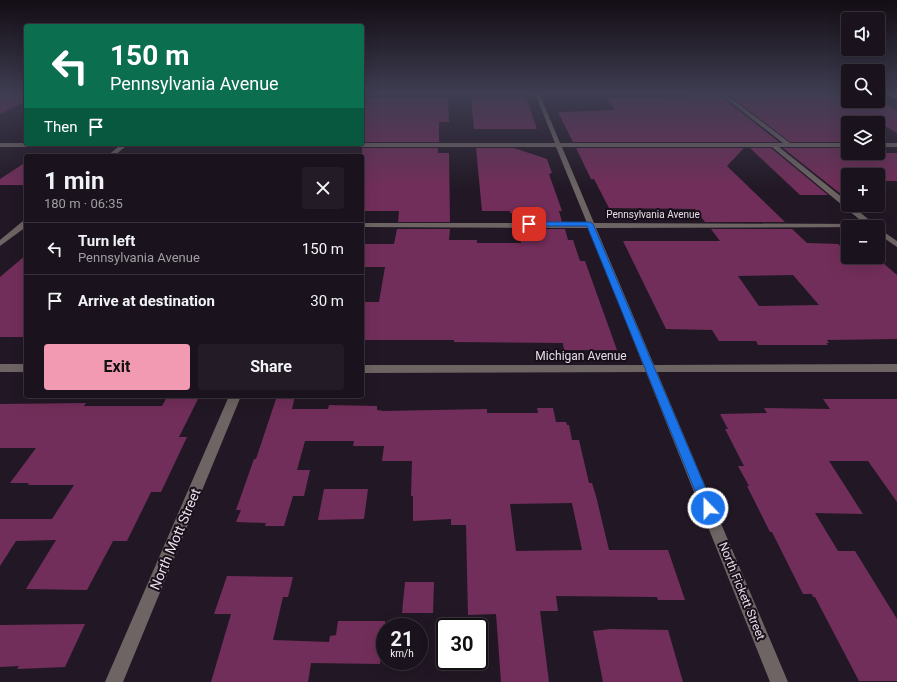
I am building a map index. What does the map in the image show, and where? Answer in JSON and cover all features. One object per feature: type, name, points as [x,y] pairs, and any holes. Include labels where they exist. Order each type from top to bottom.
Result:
[{"type":"street","name":"North Fickett Street","points":[[549,125],[651,368],[779,682]]},
{"type":"street","points":[[763,125],[789,145]]},
{"type":"street","points":[[0,145],[24,145]]},
{"type":"street","points":[[364,145],[841,145]]},
{"type":"street","points":[[773,145],[865,220]]},
{"type":"street","points":[[885,145],[897,145]]},
{"type":"street","points":[[113,154],[123,146]]},
{"type":"street","points":[[334,146],[337,152]]},
{"type":"street","name":"Pennsylvania Avenue","points":[[364,225],[590,224],[841,228]]},
{"type":"street","points":[[0,244],[24,225]]},
{"type":"street","points":[[885,236],[897,245]]},
{"type":"street","points":[[0,368],[24,368]]},
{"type":"street","name":"Michigan Avenue","points":[[364,369],[897,368]]},
{"type":"street","name":"North Mott Street","points":[[114,682],[234,398]]},
{"type":"building","points":[[364,125],[439,125],[439,142],[364,142]]},
{"type":"building","points":[[474,125],[536,125],[537,129],[474,129]]},
{"type":"building","points":[[564,125],[757,125],[779,142],[573,142]]},
{"type":"building","points":[[768,125],[841,125],[841,142],[790,142]]},
{"type":"building","points":[[885,125],[897,125],[897,133],[885,126]]},
{"type":"building","points":[[362,148],[438,148],[438,153],[449,153],[450,222],[398,222],[399,211],[364,211],[364,154],[362,154]]},
{"type":"building","points":[[476,148],[514,148],[547,159],[552,173],[549,174],[562,211],[559,211],[562,222],[517,222],[515,213],[510,213],[510,211],[482,211]]},
{"type":"building","points":[[576,148],[744,148],[727,166],[785,222],[705,222],[695,209],[609,208],[594,179],[591,179]]},
{"type":"building","points":[[750,148],[771,148],[828,195],[800,195]]},
{"type":"building","points":[[783,148],[841,148],[841,160],[885,160],[885,153],[897,153],[897,181],[885,181],[885,168],[841,168],[841,194]]},
{"type":"building","points":[[24,163],[24,185],[0,185],[0,179]]},
{"type":"building","points":[[397,229],[450,229],[449,240],[477,240],[477,243],[521,243],[518,229],[565,229],[568,240],[573,240],[580,261],[585,261],[617,350],[564,350],[563,343],[454,342],[454,340],[364,340],[364,302],[379,302],[385,267],[364,267],[364,244],[394,244]]},
{"type":"building","points":[[711,229],[792,229],[807,243],[838,244],[841,247],[841,264],[884,264],[897,275],[897,339],[827,340],[829,343],[826,343],[828,345],[758,345],[756,341],[719,341],[712,330],[666,329],[623,241],[720,241]],"holes":[[[793,275],[819,305],[759,306],[738,276]]]},
{"type":"building","points":[[24,257],[24,337],[0,337],[0,277]]},
{"type":"building","points":[[276,398],[295,398],[292,409],[328,409],[329,405],[377,406],[377,410],[384,411],[487,409],[487,413],[538,413],[537,408],[553,408],[556,422],[566,422],[567,425],[569,425],[572,440],[579,440],[589,483],[592,483],[596,496],[609,550],[668,550],[685,600],[658,600],[657,597],[556,596],[558,611],[540,611],[549,682],[501,682],[496,614],[468,615],[466,525],[451,525],[451,519],[413,521],[413,496],[411,496],[412,461],[382,461],[384,446],[353,446],[354,441],[305,441],[297,470],[310,470],[304,496],[293,496],[284,526],[265,526],[266,523],[236,522],[241,510],[236,510],[254,459],[256,459]],"holes":[[[572,503],[582,550],[516,551],[510,504]]]},
{"type":"building","points":[[166,399],[198,399],[179,437],[187,437],[161,492],[151,492],[127,541],[113,541],[87,590],[26,589],[56,540],[16,541],[0,566],[0,519],[52,519],[74,485],[28,485],[29,483],[10,483],[36,448],[0,448],[0,404],[86,403],[84,406],[162,406]]},
{"type":"building","points":[[823,399],[897,399],[897,502],[868,461],[829,461],[863,514],[815,513],[838,551],[855,551],[897,619],[897,681],[859,681],[815,597],[813,597],[812,594],[803,594],[772,532],[770,532],[738,466],[744,466],[725,429],[728,429],[720,414],[767,413],[764,408],[830,409]]},
{"type":"building","points":[[324,489],[368,489],[364,519],[318,520]]},
{"type":"building","points":[[227,576],[293,577],[288,597],[283,597],[273,640],[329,642],[330,636],[336,635],[338,621],[376,621],[376,664],[311,663],[308,682],[211,682],[231,614],[214,614]]},
{"type":"building","points":[[405,582],[434,582],[433,613],[402,613]]},
{"type":"building","points":[[85,624],[65,667],[17,669],[19,666],[0,667],[0,625]]},
{"type":"building","points":[[610,629],[668,630],[683,682],[603,682],[593,631]]},
{"type":"route","points":[[529,224],[590,224],[708,508]]}]
